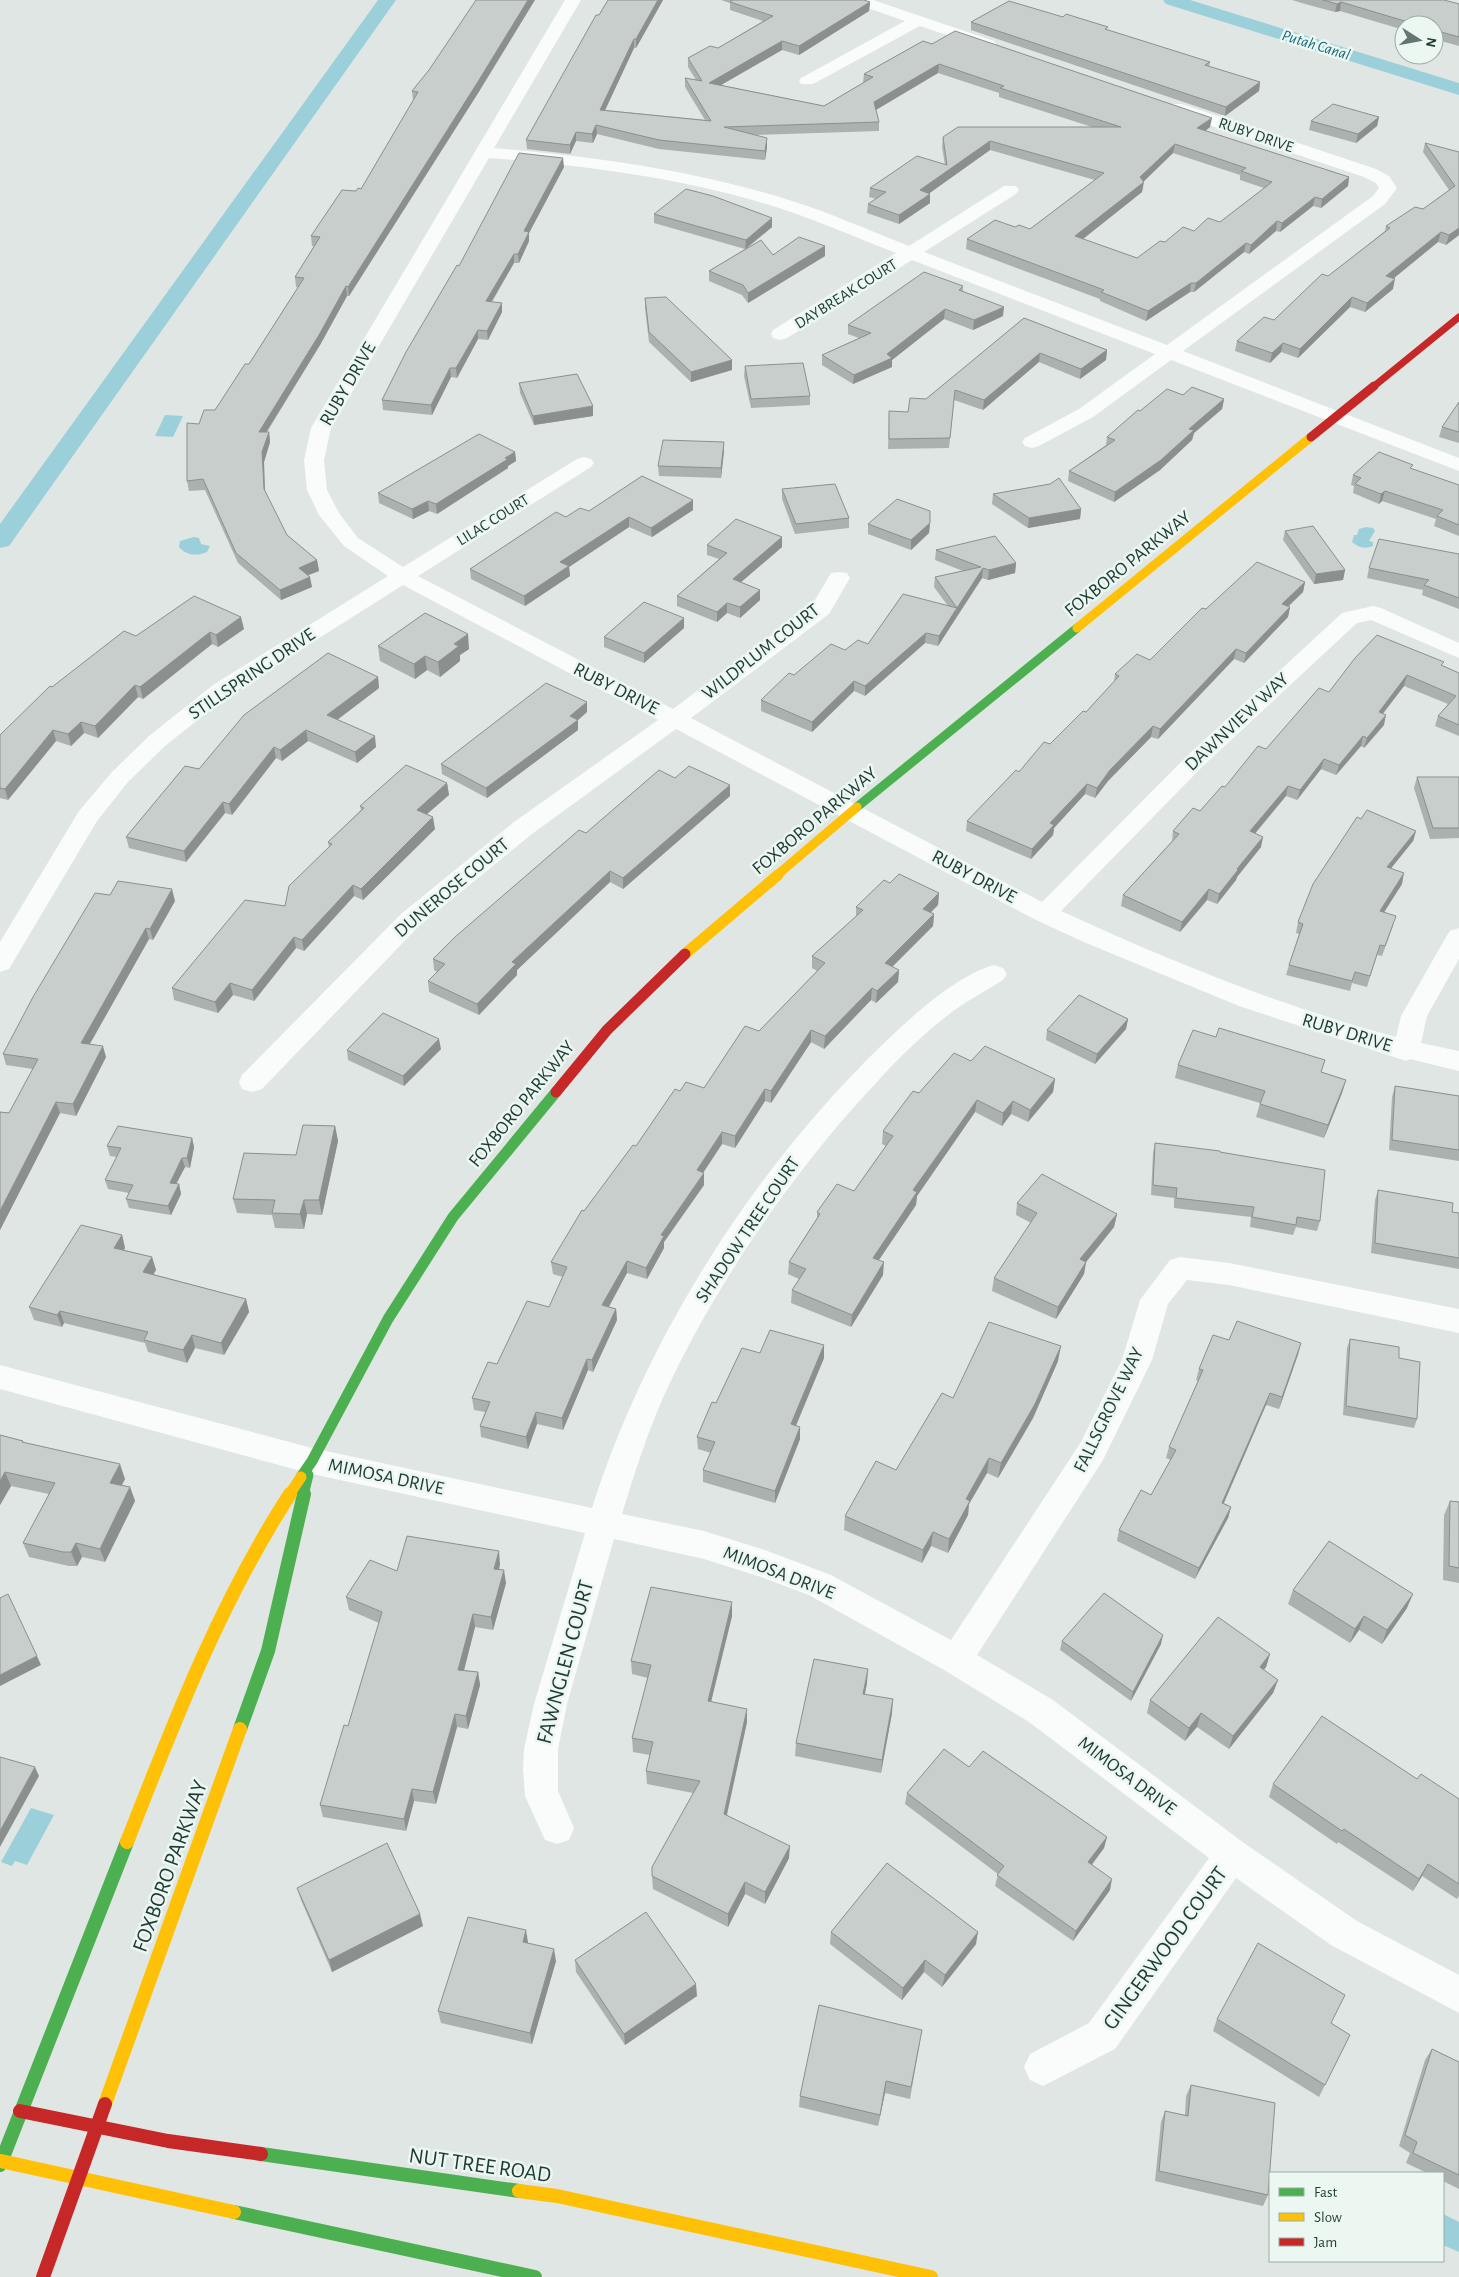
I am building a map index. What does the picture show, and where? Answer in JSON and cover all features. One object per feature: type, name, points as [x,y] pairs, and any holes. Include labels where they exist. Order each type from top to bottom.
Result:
[{"type":"main road","name":"FOXBORO PARKWAY","points":[[1,2163],[172,1728],[217,1622],[250,1557],[282,1504],[312,1461],[388,1319],[453,1217],[570,1072],[607,1030],[675,963],[851,812],[1459,316]]},
{"type":"main road","name":"FOXBORO PARKWAY","points":[[43,2277],[268,1650],[312,1461]]},
{"type":"main road","name":"NUT TREE ROAD","points":[[20,2111],[168,2141],[557,2196],[931,2277]]},
{"type":"main road","points":[[1,2163],[80,2177],[535,2277]]},
{"type":"street","name":"RUBY DRIVE","points":[[573,0],[320,428],[314,460],[317,490],[329,516],[351,542],[402,576],[1045,914],[1129,953],[1219,990],[1356,1036],[1406,1050],[1459,1061]]},
{"type":"street","points":[[858,0],[1001,48]]},
{"type":"street","points":[[807,81],[919,20]]},
{"type":"street","name":"RUBY DRIVE","points":[[1165,104],[1370,174],[1383,180],[1388,188],[1379,200],[1169,353]]},
{"type":"street","points":[[484,152],[620,166],[719,185],[787,204],[1459,465]]},
{"type":"street","name":"DAYBREAK COURT","points":[[780,334],[1010,190]]},
{"type":"street","points":[[1032,442],[1086,413],[1169,353]]},
{"type":"street","name":"LILAC COURT","points":[[402,576],[584,463]]},
{"type":"street","name":"STILLSPRING DRIVE","points":[[0,962],[88,817],[120,777],[157,741],[221,690],[402,576]]},
{"type":"street","name":"WILDPLUM COURT","points":[[675,719],[822,609],[839,578]]},
{"type":"street","name":"DAWNVIEW WAY","points":[[1045,914],[1069,887],[1194,762],[1350,618],[1373,613],[1459,651]]},
{"type":"street","name":"DUNEROSE COURT","points":[[252,1082],[410,920],[523,828],[675,719]]},
{"type":"street","points":[[1406,1050],[1414,1016],[1459,937]]},
{"type":"street","name":"SHADOW TREE COURT","points":[[603,1523],[641,1416],[670,1356],[733,1247],[770,1191],[815,1134],[866,1076],[936,1011],[994,974]]},
{"type":"street","name":"FALLSGROVE WAY","points":[[956,1660],[1092,1451],[1137,1360],[1155,1300],[1180,1268],[1229,1274],[1459,1321]]},
{"type":"street","name":"MIMOSA DRIVE","points":[[0,1377],[312,1461],[704,1545],[811,1581],[956,1660],[1041,1711],[1232,1855],[1344,1934],[1459,1995]]},
{"type":"street","name":"FAWNGLEN COURT","points":[[557,1828],[541,1793],[541,1753],[550,1709],[603,1523]]},
{"type":"street","name":"GINGERWOOD COURT","points":[[1043,2067],[1102,2036],[1232,1855]]},
{"type":"water","points":[[165,415],[183,416],[173,437],[155,436]]},
{"type":"water","points":[[1373,528],[1375,531],[1369,541],[1373,542],[1373,546],[1357,546],[1352,542],[1354,535],[1357,535],[1359,529]]},
{"type":"water","points":[[194,537],[199,538],[201,544],[210,546],[207,552],[192,554],[185,552],[179,547],[180,541]]},
{"type":"water","points":[[31,1808],[54,1815],[27,1865],[15,1861],[12,1866],[1,1862]]},
{"type":"water","points":[[1444,2214],[1459,2222],[1459,2252],[1444,2245]]},
{"type":"building","points":[[476,0],[528,0],[348,287],[346,286],[319,335],[259,432],[269,432],[262,452],[264,489],[287,535],[317,560],[299,568],[310,577],[280,590],[236,553],[203,479],[187,481],[187,423],[199,424],[204,410],[215,410],[245,364],[249,364],[304,278],[295,277],[320,237],[311,236],[342,190],[356,191],[358,188],[361,189],[418,92],[412,91],[429,70]]},
{"type":"building","points":[[608,0],[658,0],[636,39],[634,39],[600,110],[711,121],[685,78],[702,81],[688,58],[710,46],[718,48],[773,16],[730,2],[733,0],[864,0],[870,2],[799,46],[782,41],[709,83],[824,106],[873,77],[864,74],[923,41],[932,44],[955,31],[1212,118],[1197,128],[1349,177],[1322,199],[1315,197],[1282,223],[1277,221],[1251,245],[1246,243],[1196,283],[1191,283],[1148,311],[1101,292],[1104,290],[967,239],[995,220],[1015,227],[1019,225],[1030,229],[1104,173],[990,141],[920,190],[930,194],[899,215],[868,204],[886,192],[870,188],[917,156],[947,165],[943,137],[958,127],[1121,127],[1000,88],[1004,86],[939,64],[874,102],[879,122],[724,127],[767,138],[765,151],[659,140],[596,125],[592,134],[576,132],[570,145],[526,140],[596,15],[599,15]],"holes":[[[1175,144],[1246,168],[1241,171],[1272,182],[1220,222],[1208,218],[1194,231],[1183,227],[1165,242],[1160,241],[1137,258],[1075,236],[1144,182],[1140,177]]]},
{"type":"building","points":[[1323,0],[1444,0],[1459,4],[1459,37],[1444,33],[1444,15],[1394,15],[1394,18],[1341,2],[1337,4]]},
{"type":"building","points":[[1009,1],[1063,17],[1066,14],[1108,27],[1105,29],[1210,62],[1205,65],[1260,82],[1226,107],[971,22]]},
{"type":"building","points":[[1333,104],[1379,117],[1358,134],[1311,121]]},
{"type":"building","points":[[1425,143],[1459,152],[1459,228],[1449,235],[1441,232],[1386,276],[1395,279],[1367,303],[1352,297],[1300,349],[1283,343],[1272,353],[1237,341],[1264,317],[1274,320],[1322,274],[1328,276],[1390,228],[1386,226],[1415,207],[1423,209],[1455,186]]},
{"type":"building","points":[[519,153],[563,158],[524,231],[529,232],[518,254],[514,254],[486,301],[502,303],[487,331],[478,330],[456,368],[450,368],[431,405],[382,400],[406,352],[457,265],[459,266]]},
{"type":"building","points":[[686,189],[713,196],[772,218],[746,240],[654,214]]},
{"type":"building","points":[[799,237],[825,246],[748,293],[743,285],[709,271],[761,240],[773,255]]},
{"type":"building","points":[[924,272],[963,286],[959,290],[1004,307],[974,320],[945,309],[887,354],[892,358],[854,375],[822,355],[871,333],[848,325]]},
{"type":"building","points":[[666,297],[732,360],[691,372],[649,332],[645,298]]},
{"type":"building","points":[[1024,318],[1107,350],[1081,369],[1040,353],[984,400],[955,390],[950,438],[889,439],[889,411],[908,412],[910,398],[926,399]]},
{"type":"building","points":[[803,363],[810,396],[751,399],[745,366]]},
{"type":"building","points":[[577,374],[593,406],[533,416],[519,383]]},
{"type":"building","points":[[1192,387],[1224,399],[1189,429],[1194,430],[1161,460],[1115,492],[1069,471],[1115,440],[1107,437],[1138,410],[1140,411],[1167,389],[1183,395]]},
{"type":"building","points":[[1459,402],[1459,432],[1442,427]]},
{"type":"building","points":[[479,434],[515,452],[505,458],[508,459],[436,504],[428,501],[412,509],[378,493]]},
{"type":"building","points":[[663,440],[724,442],[721,468],[658,466]]},
{"type":"building","points":[[1379,452],[1413,465],[1410,468],[1459,485],[1459,525],[1437,516],[1443,510],[1385,491],[1381,494],[1355,484],[1361,478],[1353,475]]},
{"type":"building","points":[[642,476],[693,500],[651,528],[629,517],[560,562],[569,566],[524,596],[470,569],[556,512],[566,517],[580,508],[589,511]]},
{"type":"building","points":[[1059,478],[1081,509],[1029,518],[993,494],[1050,484]]},
{"type":"building","points":[[835,484],[849,518],[796,524],[782,489]]},
{"type":"building","points":[[897,499],[930,511],[930,523],[911,540],[868,524]]},
{"type":"building","points":[[736,519],[782,537],[733,579],[760,590],[740,607],[727,603],[717,612],[677,596],[727,553],[707,545]]},
{"type":"building","points":[[1313,526],[1345,570],[1316,574],[1285,531]]},
{"type":"building","points":[[995,536],[1016,563],[989,570],[983,568],[957,608],[935,577],[981,567],[936,550]]},
{"type":"building","points":[[1379,539],[1459,554],[1459,598],[1424,585],[1429,580],[1369,568]]},
{"type":"building","points":[[1257,562],[1305,582],[1282,604],[1290,607],[1246,653],[1236,649],[1160,729],[1153,726],[1110,770],[1097,788],[1087,784],[1050,823],[1054,825],[1032,849],[967,821],[1016,770],[1019,772],[1044,742],[1050,744],[1083,711],[1086,712],[1119,676],[1115,674],[1137,654],[1150,660],[1202,608],[1206,609]]},
{"type":"building","points":[[903,594],[957,608],[939,636],[926,633],[865,686],[854,681],[812,722],[761,700],[789,673],[794,675],[831,644],[845,650],[858,640],[868,644]]},
{"type":"building","points":[[194,596],[241,617],[216,635],[210,632],[140,687],[135,685],[95,726],[81,722],[68,734],[53,730],[5,789],[0,788],[0,735],[50,686],[52,687],[124,631],[136,636]]},
{"type":"building","points":[[644,602],[684,618],[644,653],[604,637]]},
{"type":"building","points":[[425,613],[468,634],[454,644],[459,646],[438,662],[425,656],[414,664],[378,646]]},
{"type":"building","points":[[1377,635],[1444,662],[1441,665],[1459,673],[1459,725],[1438,716],[1456,696],[1407,675],[1379,712],[1386,715],[1367,738],[1363,736],[1339,765],[1324,759],[1300,790],[1288,786],[1250,831],[1263,837],[1219,894],[1209,889],[1182,922],[1123,895],[1179,834],[1173,831],[1193,808],[1200,811],[1222,786],[1225,787],[1258,746],[1266,749],[1319,688],[1329,692],[1355,658]]},
{"type":"building","points":[[328,653],[378,677],[327,715],[375,736],[355,752],[306,730],[280,750],[274,747],[229,804],[223,802],[184,851],[126,837],[185,766],[199,769],[244,715]]},
{"type":"building","points":[[546,683],[587,702],[570,716],[578,720],[486,788],[441,764]]},
{"type":"building","points":[[406,765],[447,783],[417,810],[433,817],[361,889],[353,885],[302,940],[294,937],[252,990],[230,983],[215,1002],[172,988],[245,900],[285,906],[289,886],[332,844],[328,842],[364,808],[360,806]]},
{"type":"building","points":[[689,766],[730,785],[623,878],[610,871],[512,962],[516,964],[477,1004],[428,981],[445,964],[433,959],[455,937],[579,830],[586,833],[659,770],[675,778]]},
{"type":"building","points":[[1417,777],[1459,777],[1459,828],[1433,828]]},
{"type":"building","points":[[1367,810],[1416,831],[1387,867],[1404,873],[1380,911],[1396,916],[1385,946],[1380,945],[1370,976],[1355,972],[1352,981],[1289,965],[1303,924],[1298,922],[1313,884],[1357,817],[1361,819]]},
{"type":"building","points":[[899,874],[939,893],[923,909],[934,914],[885,963],[899,970],[877,991],[872,988],[825,1036],[811,1030],[771,1091],[765,1089],[735,1136],[722,1132],[697,1170],[704,1173],[661,1235],[664,1236],[646,1268],[627,1261],[602,1305],[616,1309],[592,1360],[587,1359],[562,1418],[536,1412],[526,1437],[480,1426],[490,1402],[472,1398],[488,1362],[497,1364],[527,1301],[549,1307],[567,1267],[551,1262],[582,1210],[584,1211],[633,1145],[636,1146],[675,1089],[680,1091],[686,1082],[704,1088],[745,1026],[759,1031],[825,963],[812,956],[863,910],[856,907],[884,880],[890,883]]},
{"type":"building","points":[[118,881],[172,889],[150,929],[146,928],[81,1043],[103,1046],[73,1104],[56,1102],[0,1211],[0,1112],[9,1113],[38,1059],[3,1054],[33,997],[95,893],[110,895]]},
{"type":"building","points":[[1079,995],[1128,1019],[1097,1054],[1047,1030]]},
{"type":"building","points":[[383,1013],[439,1039],[403,1076],[347,1050]]},
{"type":"building","points":[[1219,1028],[1325,1060],[1321,1072],[1346,1080],[1328,1125],[1260,1104],[1265,1091],[1178,1065],[1193,1030],[1216,1037]]},
{"type":"building","points":[[985,1046],[1055,1079],[1030,1110],[1013,1101],[1003,1113],[977,1100],[913,1190],[917,1192],[873,1258],[884,1262],[852,1315],[792,1290],[806,1269],[789,1262],[820,1214],[817,1212],[837,1184],[854,1191],[893,1136],[883,1131],[913,1091],[919,1093],[954,1053],[971,1061]]},
{"type":"building","points":[[1395,1086],[1459,1096],[1459,1150],[1392,1140]]},
{"type":"building","points":[[303,1125],[335,1126],[319,1200],[304,1200],[300,1214],[272,1213],[275,1200],[233,1199],[244,1153],[296,1155]]},
{"type":"building","points":[[118,1126],[192,1138],[187,1158],[182,1158],[170,1183],[179,1184],[168,1206],[126,1199],[133,1185],[105,1180],[121,1148],[107,1146]]},
{"type":"building","points":[[1155,1143],[1220,1151],[1325,1170],[1320,1221],[1297,1217],[1296,1225],[1252,1217],[1254,1207],[1176,1198],[1177,1188],[1153,1185]]},
{"type":"building","points":[[1042,1174],[1117,1214],[1080,1259],[1086,1262],[1058,1307],[994,1278],[1037,1213],[1017,1203]]},
{"type":"building","points":[[1378,1190],[1453,1203],[1452,1212],[1459,1213],[1459,1258],[1375,1243]]},
{"type":"building","points":[[81,1225],[122,1235],[114,1248],[152,1257],[143,1272],[246,1299],[221,1343],[192,1335],[183,1350],[144,1340],[148,1332],[60,1311],[57,1315],[29,1307]]},
{"type":"building","points":[[1237,1321],[1301,1343],[1282,1397],[1270,1393],[1222,1503],[1231,1507],[1199,1568],[1119,1530],[1141,1490],[1151,1495],[1176,1450],[1169,1447],[1203,1370],[1199,1369],[1213,1335],[1229,1340]]},
{"type":"building","points":[[989,1322],[1061,1346],[1035,1404],[1001,1463],[989,1458],[966,1499],[970,1501],[949,1539],[933,1532],[923,1550],[845,1516],[876,1461],[896,1470],[942,1393],[953,1398]]},
{"type":"building","points":[[770,1330],[824,1345],[791,1424],[800,1427],[775,1491],[703,1470],[715,1442],[697,1437],[712,1402],[716,1403],[742,1348],[760,1353]]},
{"type":"building","points":[[1350,1339],[1399,1347],[1399,1358],[1420,1362],[1417,1419],[1346,1406]]},
{"type":"building","points":[[0,1435],[22,1442],[120,1464],[110,1483],[130,1487],[100,1549],[76,1543],[71,1552],[63,1552],[23,1543],[55,1483],[5,1472],[0,1481]]},
{"type":"building","points":[[1450,1501],[1459,1502],[1459,1568],[1449,1566]]},
{"type":"building","points":[[407,1536],[499,1551],[494,1569],[504,1570],[491,1617],[473,1614],[458,1670],[478,1672],[466,1716],[455,1714],[433,1792],[412,1789],[404,1819],[320,1805],[344,1725],[348,1726],[382,1612],[346,1597],[370,1560],[397,1571]]},
{"type":"building","points":[[1329,1541],[1413,1594],[1387,1630],[1364,1616],[1355,1629],[1293,1590]]},
{"type":"building","points":[[651,1587],[732,1602],[708,1701],[747,1709],[724,1814],[790,1846],[765,1892],[745,1882],[728,1914],[652,1876],[652,1867],[700,1781],[646,1771],[653,1742],[632,1738],[651,1665],[631,1661]]},
{"type":"building","points":[[1104,1593],[1163,1635],[1133,1692],[1062,1641]]},
{"type":"building","points":[[8,1594],[37,1656],[0,1675],[0,1598]]},
{"type":"building","points":[[1218,1617],[1270,1654],[1260,1667],[1278,1680],[1233,1736],[1201,1713],[1189,1728],[1150,1700]]},
{"type":"building","points":[[814,1659],[868,1669],[863,1694],[893,1699],[882,1760],[796,1743]]},
{"type":"building","points":[[1322,1716],[1417,1779],[1421,1774],[1459,1799],[1459,1884],[1428,1864],[1419,1879],[1344,1829],[1342,1831],[1273,1784]]},
{"type":"building","points":[[944,1749],[969,1767],[983,1751],[1107,1837],[1088,1862],[1112,1879],[1076,1931],[997,1875],[1004,1866],[907,1793]]},
{"type":"building","points":[[0,1757],[35,1767],[0,1831]]},
{"type":"building","points":[[387,1843],[420,1914],[329,1960],[297,1888]]},
{"type":"building","points":[[887,1863],[978,1932],[945,1975],[925,1960],[903,1988],[831,1932]]},
{"type":"building","points":[[646,1912],[696,1984],[624,2034],[575,1960]]},
{"type":"building","points":[[468,1917],[526,1930],[523,1942],[554,1949],[530,2033],[438,2011]]},
{"type":"building","points":[[1258,1943],[1345,1995],[1331,2023],[1350,2035],[1325,2085],[1217,2019]]},
{"type":"building","points":[[819,2005],[922,2030],[911,2087],[886,2081],[880,2115],[800,2096]]},
{"type":"building","points":[[1432,2049],[1459,2062],[1459,2175],[1413,2153],[1417,2142],[1405,2135]]},
{"type":"building","points":[[1191,2085],[1275,2103],[1268,2195],[1159,2171],[1165,2111],[1188,2116]]},
{"type":"waterway","points":[[0,541],[387,0]]},
{"type":"waterway","name":"Putah Canal","points":[[1172,0],[1459,89]]},
{"type":"traffic: fast","points":[[857,807],[1077,628]]},
{"type":"traffic: fast","points":[[301,1477],[312,1461],[388,1319],[453,1217],[556,1092]]},
{"type":"traffic: fast","points":[[240,1729],[268,1651],[308,1475]]},
{"type":"traffic: fast","points":[[0,2165],[127,1842]]},
{"type":"traffic: fast","points":[[261,2154],[519,2191]]},
{"type":"traffic: fast","points":[[234,2212],[535,2277]]},
{"type":"traffic: slow","points":[[1077,628],[1311,437]]},
{"type":"traffic: slow","points":[[685,954],[857,807]]},
{"type":"traffic: slow","points":[[127,1842],[203,1654],[248,1564],[273,1520],[301,1477]]},
{"type":"traffic: slow","points":[[105,2104],[240,1729]]},
{"type":"traffic: slow","points":[[1,2161],[234,2212]]},
{"type":"traffic: slow","points":[[519,2191],[557,2196],[931,2277]]},
{"type":"traffic: jam","points":[[1311,437],[1459,317]]},
{"type":"traffic: jam","points":[[556,1092],[607,1030],[685,954]]},
{"type":"traffic: jam","points":[[43,2277],[105,2104]]},
{"type":"traffic: jam","points":[[20,2111],[168,2141],[261,2154]]}]
